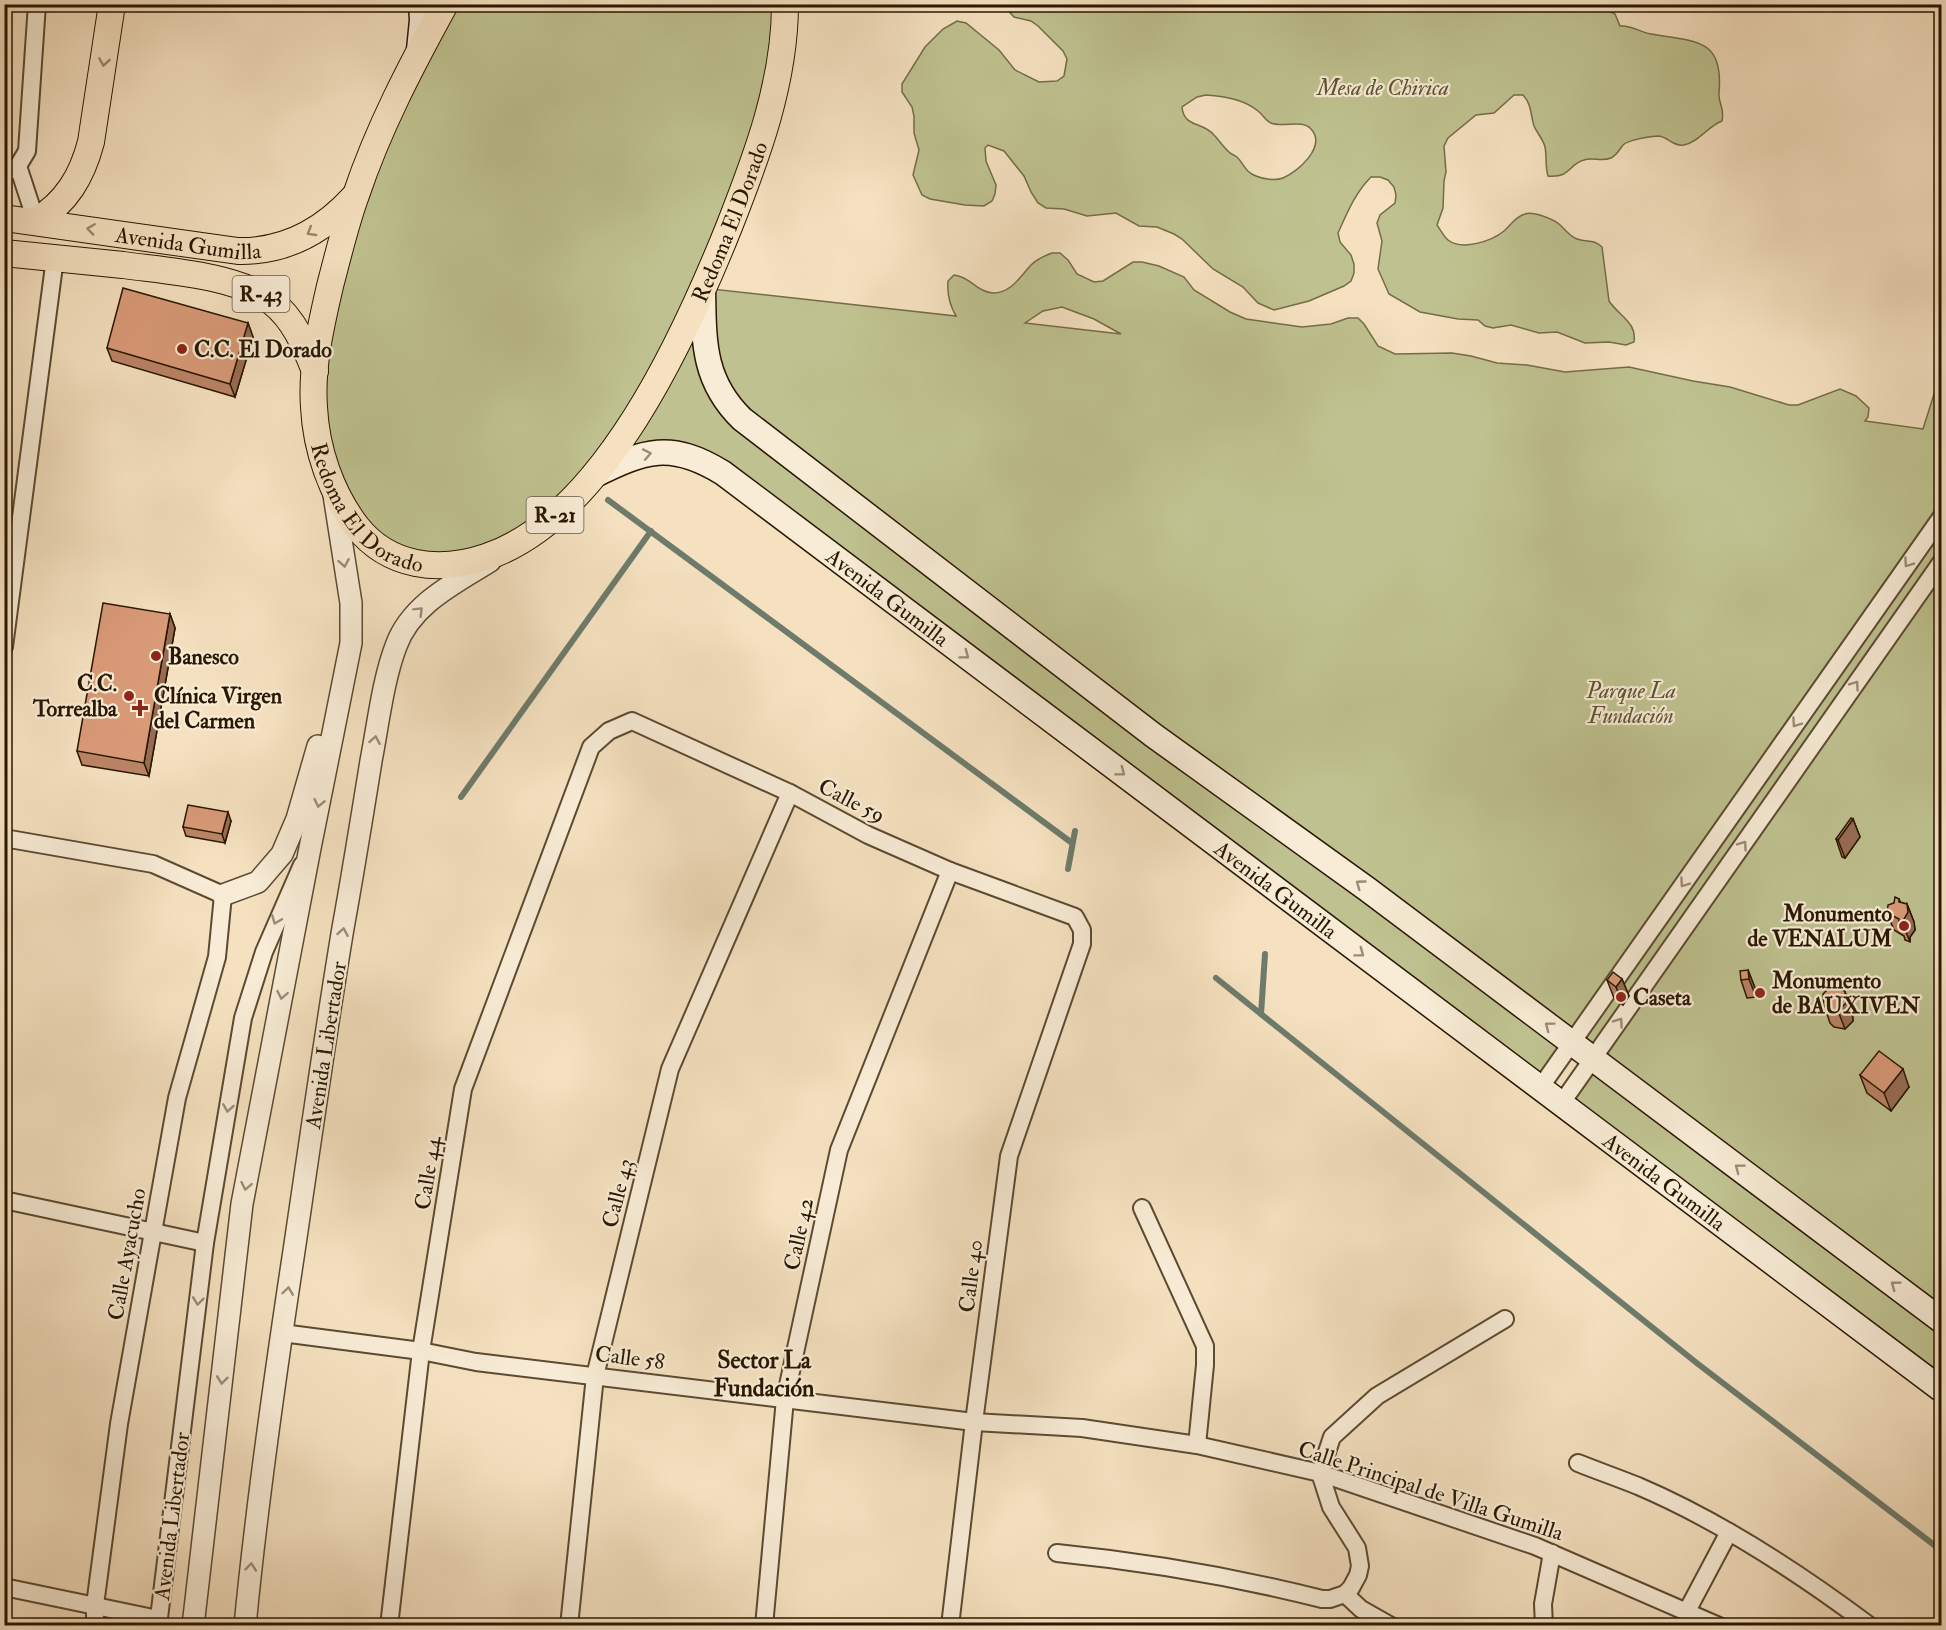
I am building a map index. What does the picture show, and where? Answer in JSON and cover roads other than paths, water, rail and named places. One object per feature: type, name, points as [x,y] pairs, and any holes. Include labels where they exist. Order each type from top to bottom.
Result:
[{"type":"main road","points":[[36,221],[52,212],[64,200],[86,162],[112,4]]},
{"type":"main road","name":"R-21","points":[[419,51],[421,4]]},
{"type":"main road","name":"Redoma El Dorado","points":[[445,4],[419,51],[386,121],[356,195],[322,317],[315,372],[314,406],[323,458],[332,484],[342,505],[364,535],[376,546],[405,562],[439,566],[484,558],[502,551],[532,533],[563,508],[593,476],[624,436],[652,391],[703,288],[741,195],[768,117],[782,49],[785,4]]},
{"type":"main road","name":"Avenida Gumilla","points":[[4,218],[255,252],[272,249],[305,236],[338,214],[356,195]]},
{"type":"main road","name":"Avenida Gumilla","points":[[4,253],[167,271],[220,280],[250,289],[262,295],[285,314],[298,333],[315,372]]},
{"type":"main road","points":[[703,288],[705,351],[710,371],[724,398],[742,419],[1153,735],[1367,889],[1941,1321]]},
{"type":"main road","name":"Avenida Gumilla","points":[[593,476],[638,456],[659,452],[676,452],[691,456],[723,473],[1941,1390]]},
{"type":"street","points":[[36,221],[11,170],[27,151],[37,4]]},
{"type":"street","points":[[4,647],[55,258]]},
{"type":"street","name":"Avenida Libertador","points":[[193,1626],[242,1204],[351,643],[351,612],[332,484]]},
{"type":"street","points":[[1540,1088],[1941,516]]},
{"type":"street","name":"Avenida Libertador","points":[[245,1626],[255,1524],[328,1018],[379,718],[396,645],[411,618],[423,606],[532,533]]},
{"type":"street","points":[[1561,1104],[1941,561]]},
{"type":"street","points":[[4,838],[153,864],[223,895],[258,882],[282,854],[297,819],[318,747],[340,695]]},
{"type":"street","name":"Calle 59","points":[[591,747],[609,731],[632,721],[790,793],[868,835],[950,871],[1075,917],[1082,930],[1082,944]]},
{"type":"street","name":"Calle 44","points":[[389,1626],[421,1351],[463,1089],[591,747]]},
{"type":"street","name":"Calle 43","points":[[569,1626],[595,1376],[670,1069],[790,793]]},
{"type":"street","name":"Avenida Libertador","points":[[158,1622],[205,1243],[243,1018],[264,952],[310,848]]},
{"type":"street","name":"Calle 42","points":[[764,1626],[785,1399],[839,1150],[950,871]]},
{"type":"street","name":"Calle Ayacucho","points":[[95,1626],[94,1605],[118,1424],[177,1098],[217,957],[223,895]]},
{"type":"street","name":"Calle 40","points":[[950,1626],[1008,1156],[1082,944]]},
{"type":"street","points":[[4,1200],[205,1243]]},
{"type":"street","points":[[1143,1208],[1205,1346],[1197,1444]]},
{"type":"street","points":[[1057,1553],[1121,1559],[1197,1571],[1322,1599],[1346,1594],[1352,1588],[1358,1575],[1359,1557],[1352,1539],[1330,1507],[1320,1473],[1332,1437],[1370,1401],[1505,1319]]},
{"type":"street","name":"Calle 58","points":[[282,1333],[421,1351],[476,1362],[974,1422]]},
{"type":"street","name":"Calle Principal de Villa Gumilla","points":[[974,1422],[1083,1428],[1197,1444],[1320,1473],[1524,1542],[1719,1626]]},
{"type":"street","points":[[1578,1463],[1639,1487],[1729,1532],[1820,1590],[1870,1626]]},
{"type":"street","points":[[1687,1611],[1729,1532]]},
{"type":"street","points":[[1544,1626],[1543,1604],[1552,1553]]},
{"type":"street","points":[[4,1587],[94,1605],[158,1622]]},
{"type":"street","points":[[1346,1594],[1360,1609],[1391,1626]]},
{"type":"waterway","points":[[608,500],[1072,843]]},
{"type":"waterway","points":[[461,797],[651,531]]},
{"type":"waterway","points":[[1068,869],[1075,831]]},
{"type":"waterway","points":[[1261,1014],[1265,954]]},
{"type":"waterway","points":[[1216,978],[1698,1364],[1942,1551]]},
{"type":"place","name":"C.C. El Dorado","points":[[182,349]]},
{"type":"place","name":"Banesco","points":[[156,656]]},
{"type":"place","name":"C.C. Torrealba","points":[[129,696]]},
{"type":"place","name":"Clínica Virgen del Carmen","points":[[140,708]]},
{"type":"place","name":"Monumento de VENALUM","points":[[1904,926]]},
{"type":"place","name":"Monumento de BAUXIVEN","points":[[1760,993]]},
{"type":"place","name":"Caseta","points":[[1621,997]]},
{"type":"district","name":"Sector La Fundación","points":[[764,1374]]},
{"type":"park label","name":"Mesa de Chirica","points":[[1383,87]]},
{"type":"park label","name":"Parque La Fundación","points":[[1631,702]]}]
